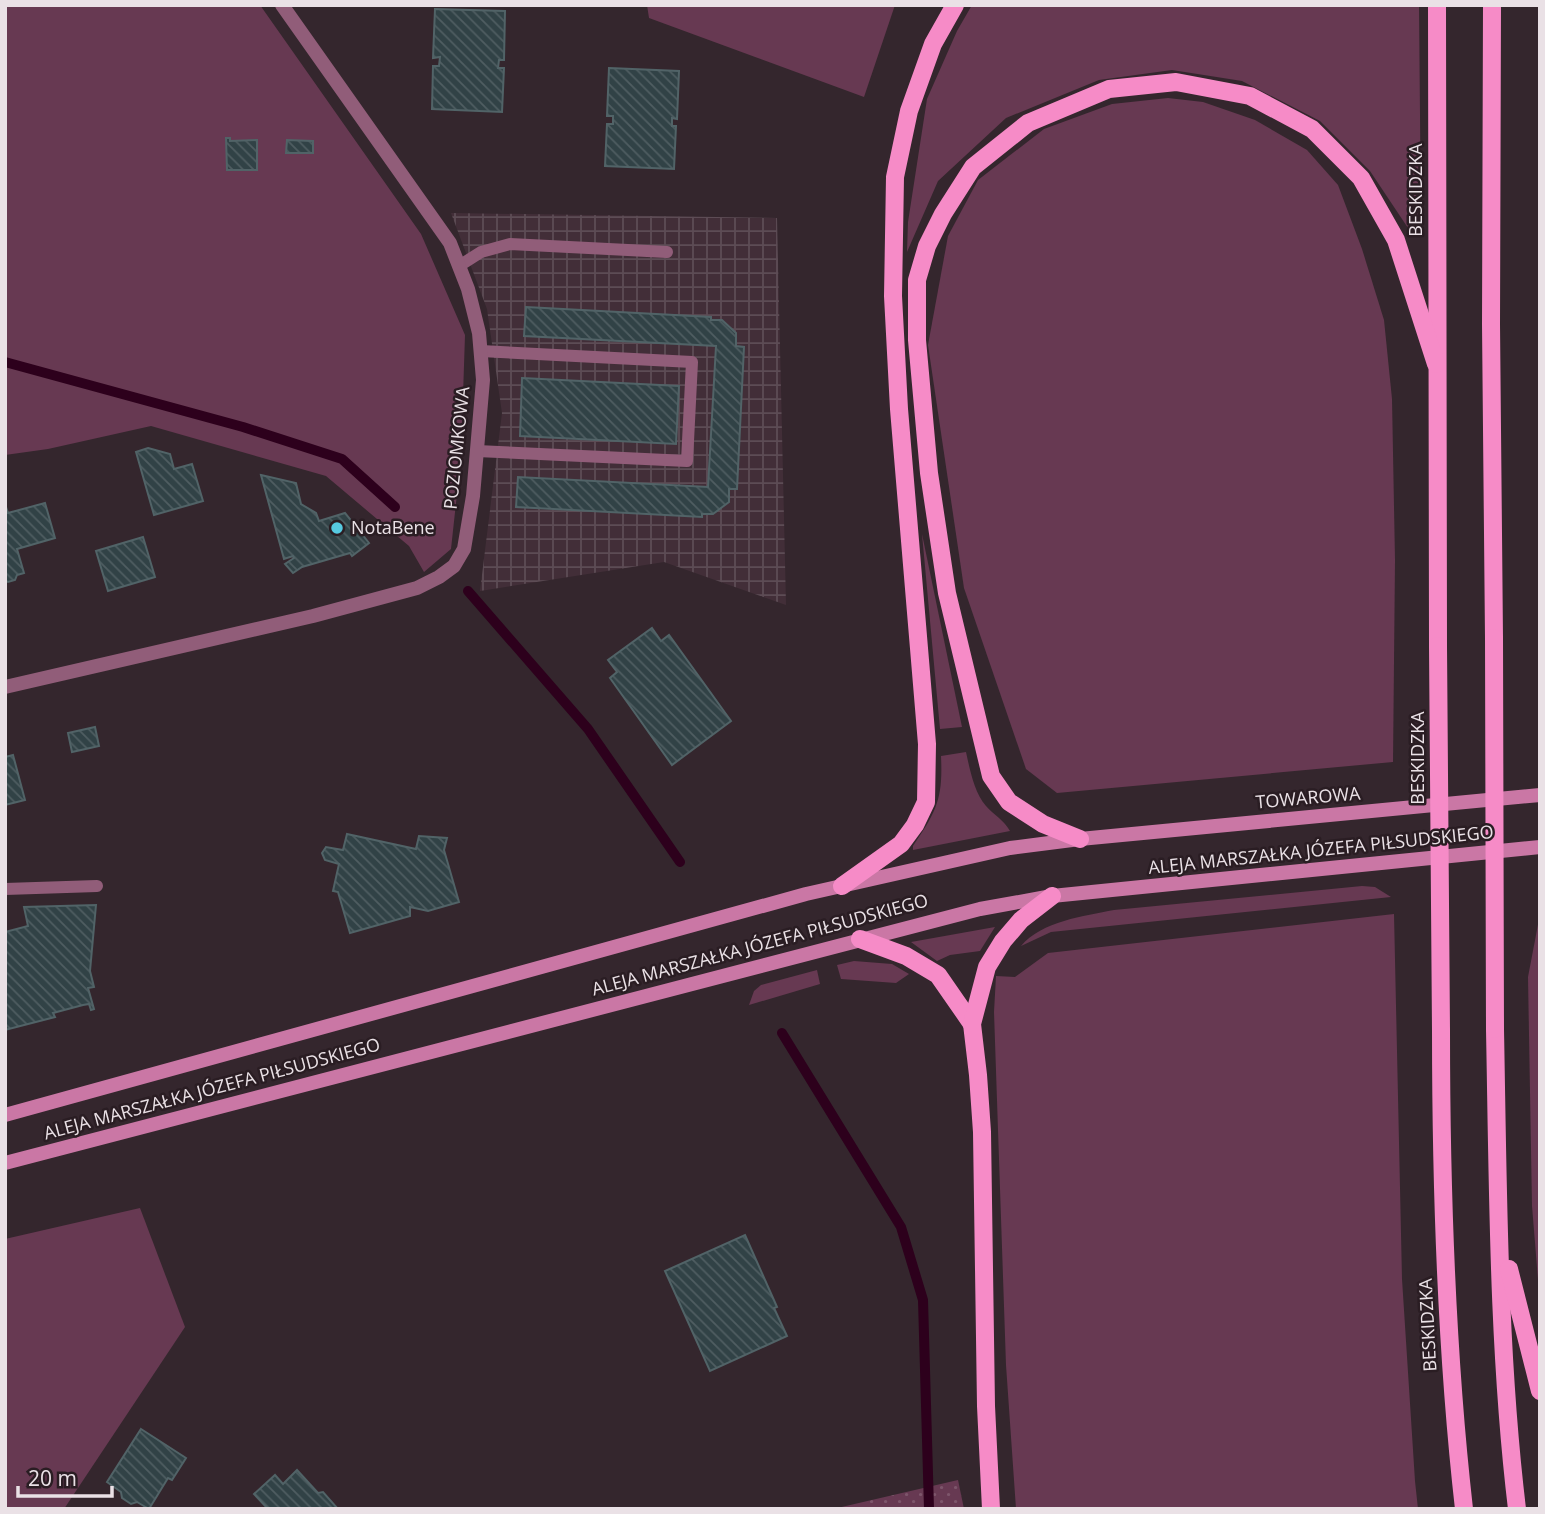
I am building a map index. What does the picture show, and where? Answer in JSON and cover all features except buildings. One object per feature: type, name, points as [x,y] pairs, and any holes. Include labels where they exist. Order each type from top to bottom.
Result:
[{"type":"main road","points":[[842,886],[901,844],[915,825],[926,802],[926,744],[900,422],[893,296],[895,177],[913,100],[933,44],[955,5]]},
{"type":"main road","name":"BESKIDZKA","points":[[1437,5],[1436,364],[1444,1233],[1464,1509]]},
{"type":"main road","points":[[1492,5],[1495,1029],[1499,1229],[1517,1509]]},
{"type":"main road","points":[[1080,839],[1043,824],[1009,802],[991,776],[947,593],[929,473],[916,340],[917,280],[927,246],[943,214],[973,167],[1028,123],[1109,89],[1176,82],[1250,96],[1312,129],[1361,178],[1396,240],[1436,364]]},
{"type":"main road","name":"TOWAROWA","points":[[1080,839],[1540,795]]},
{"type":"main road","name":"ALEJA MARSZAŁKA JÓZEFA PIŁSUDSKIEGO","points":[[5,1115],[842,886],[1010,848],[1080,839]]},
{"type":"main road","name":"ALEJA MARSZAŁKA JÓZEFA PIŁSUDSKIEGO","points":[[5,1163],[980,909],[1052,896],[1540,847]]},
{"type":"main road","points":[[991,1509],[987,1430],[982,1132],[972,1024],[984,975],[1003,941],[1021,920],[1052,896]]},
{"type":"main road","points":[[860,939],[906,956],[938,975],[972,1024]]},
{"type":"main road","points":[[1499,1229],[1540,1391]]},
{"type":"street","name":"POZIOMKOWA","points":[[5,687],[313,616],[417,588],[454,566],[464,549],[473,496],[483,380],[479,333],[468,289],[450,243],[282,5]]},
{"type":"lane","points":[[459,266],[481,252],[510,244],[667,252]]},
{"type":"lane","points":[[477,451],[687,461],[692,362],[481,351]]},
{"type":"lane","points":[[5,889],[97,886]]},
{"type":"shaded area","points":[[5,5],[260,5],[421,234],[465,335],[461,457],[451,549],[424,572],[409,546],[326,476],[151,426],[48,449],[5,455]]},
{"type":"shaded area","points":[[647,5],[895,5],[864,97],[649,18]]},
{"type":"shaded area","points":[[972,5],[1419,5],[1421,224],[1418,230],[1411,231],[1408,228],[1370,171],[1320,121],[1242,81],[1172,70],[1099,80],[1006,118],[938,181],[907,252],[908,222],[927,99],[957,31]]},
{"type":"shaded area","points":[[1168,98],[1203,102],[1255,120],[1307,150],[1338,185],[1362,249],[1384,320],[1392,399],[1395,560],[1393,762],[1057,793],[1026,769],[964,588],[928,345],[948,236],[978,180],[1044,129],[1112,104]]},
{"type":"shaded area","points":[[451,213],[777,218],[786,605],[664,562],[480,591],[502,413],[487,309]]},
{"type":"shaded area","points":[[922,534],[962,727],[940,729]]},
{"type":"shaded area","points":[[966,752],[978,794],[1010,831],[913,850],[937,804],[941,783],[941,756]]},
{"type":"shaded area","points":[[1362,886],[1375,887],[1391,897],[1051,932],[1021,946],[1052,925],[1114,910]]},
{"type":"shaded area","points":[[1394,914],[1402,1279],[1418,1509],[1016,1509],[1006,1365],[994,1012],[996,976],[1015,977],[1048,953]]},
{"type":"shaded area","points":[[1540,914],[1540,1304],[1532,1206],[1528,977]]},
{"type":"shaded area","points":[[995,927],[980,951],[950,955],[937,961],[911,942]]},
{"type":"shaded area","points":[[854,961],[892,964],[909,974],[896,983],[841,979],[837,965]]},
{"type":"shaded area","points":[[817,970],[820,984],[749,1005],[754,991],[761,985]]},
{"type":"shaded area","points":[[140,1208],[185,1327],[64,1509],[5,1509],[5,1239]]},
{"type":"shaded area","points":[[958,1480],[964,1509],[833,1509]]},
{"type":"waterway","points":[[5,362],[243,427],[342,459],[395,507]]},
{"type":"waterway","points":[[468,591],[588,729],[680,862]]},
{"type":"waterway","points":[[782,1033],[901,1227],[923,1300],[929,1509]]},
{"type":"place","name":"NotaBene","points":[[337,528]]}]
